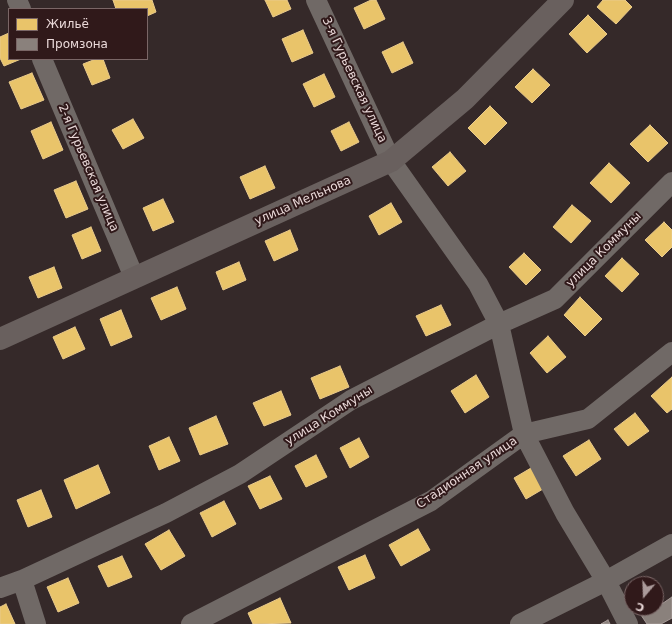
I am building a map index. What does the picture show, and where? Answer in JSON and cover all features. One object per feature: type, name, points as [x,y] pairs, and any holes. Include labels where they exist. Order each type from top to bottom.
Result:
[{"type":"main road","name":"улица Мельнова","points":[[0,339],[391,161],[465,99],[563,0]]},
{"type":"street","name":"3-я Гурьевская улица","points":[[316,0],[391,161],[478,284],[499,324],[524,434],[565,513],[606,581],[628,624]]},
{"type":"street","name":"2-я Гурьевская улица","points":[[42,60],[134,277]]},
{"type":"street","name":"улица Коммуны","points":[[0,588],[22,580],[166,513],[240,474],[351,400],[499,324],[556,299],[672,182]]},
{"type":"street","name":"Стадионная улица","points":[[191,624],[431,501],[524,434],[588,419],[672,352]]},
{"type":"street","points":[[520,624],[606,581],[672,544]]},
{"type":"street","points":[[22,580],[36,624]]},
{"type":"building: Жильё","points":[[113,0],[152,0],[156,12],[148,16],[148,8],[116,8]]},
{"type":"building: Жильё","points":[[265,0],[287,0],[291,9],[273,17]]},
{"type":"building: Жильё","points":[[371,0],[376,0],[385,19],[364,29],[354,8]]},
{"type":"building: Жильё","points":[[603,0],[625,0],[632,7],[616,24],[597,7]]},
{"type":"building: Жильё","points":[[588,15],[607,34],[587,53],[569,34]]},
{"type":"building: Жильё","points":[[303,30],[313,53],[292,62],[282,39]]},
{"type":"building: Жильё","points":[[8,33],[8,60],[19,60],[4,66],[0,58],[0,37]]},
{"type":"building: Жильё","points":[[403,42],[413,63],[392,73],[382,52]]},
{"type":"building: Жильё","points":[[93,60],[103,60],[110,78],[92,85],[83,64]]},
{"type":"building: Жильё","points":[[533,69],[550,85],[532,103],[515,87]]},
{"type":"building: Жильё","points":[[32,73],[44,100],[21,109],[9,82]]},
{"type":"building: Жильё","points":[[324,74],[335,97],[314,107],[303,84]]},
{"type":"building: Жильё","points":[[490,106],[507,123],[485,145],[468,128]]},
{"type":"building: Жильё","points":[[133,119],[144,138],[123,149],[112,130]]},
{"type":"building: Жильё","points":[[51,122],[63,150],[43,159],[31,131]]},
{"type":"building: Жильё","points":[[349,122],[359,142],[341,151],[331,131]]},
{"type":"building: Жильё","points":[[650,125],[668,143],[648,162],[630,144]]},
{"type":"building: Жильё","points":[[450,152],[466,171],[448,186],[432,167]]},
{"type":"building: Жильё","points":[[609,163],[630,183],[611,203],[590,183]]},
{"type":"building: Жильё","points":[[265,166],[275,188],[250,199],[240,177]]},
{"type":"building: Жильё","points":[[76,181],[88,209],[66,218],[54,190]]},
{"type":"building: Жильё","points":[[163,199],[174,222],[153,231],[143,208]]},
{"type":"building: Жильё","points":[[391,203],[402,222],[379,235],[369,216]]},
{"type":"building: Жильё","points":[[572,205],[591,221],[571,243],[553,227]]},
{"type":"building: Жильё","points":[[664,222],[672,230],[672,247],[662,257],[645,240]]},
{"type":"building: Жильё","points":[[91,227],[101,251],[82,259],[72,235]]},
{"type":"building: Жильё","points":[[290,230],[298,250],[274,261],[265,241]]},
{"type":"building: Жильё","points":[[524,253],[541,270],[526,285],[509,267]]},
{"type":"building: Жильё","points":[[622,258],[639,274],[622,292],[605,276]]},
{"type":"building: Жильё","points":[[239,262],[246,280],[223,290],[216,272]]},
{"type":"building: Жильё","points":[[54,267],[62,288],[38,298],[29,277]]},
{"type":"building: Жильё","points":[[177,287],[186,309],[161,320],[151,298]]},
{"type":"building: Жильё","points":[[580,297],[602,319],[585,336],[564,315]]},
{"type":"building: Жильё","points":[[441,305],[451,325],[426,336],[416,316]]},
{"type":"building: Жильё","points":[[121,310],[132,337],[111,346],[100,319]]},
{"type":"building: Жильё","points":[[75,327],[85,349],[63,359],[53,337]]},
{"type":"building: Жильё","points":[[548,336],[566,357],[547,373],[530,353]]},
{"type":"building: Жильё","points":[[340,366],[349,387],[320,399],[311,378]]},
{"type":"building: Жильё","points":[[476,375],[489,397],[465,413],[451,391]]},
{"type":"building: Жильё","points":[[672,377],[672,409],[667,413],[651,396]]},
{"type":"building: Жильё","points":[[281,391],[291,415],[264,426],[253,403]]},
{"type":"building: Жильё","points":[[635,413],[649,431],[628,446],[614,429]]},
{"type":"building: Жильё","points":[[216,416],[228,444],[200,455],[189,428]]},
{"type":"building: Жильё","points":[[169,437],[180,461],[159,470],[149,446]]},
{"type":"building: Жильё","points":[[359,438],[369,457],[350,468],[340,448]]},
{"type":"building: Жильё","points":[[589,440],[601,459],[576,476],[563,456]]},
{"type":"building: Жильё","points":[[316,455],[327,477],[306,487],[295,466]]},
{"type":"building: Жильё","points":[[98,465],[110,493],[76,509],[64,480]]},
{"type":"building: Жильё","points":[[531,468],[543,489],[526,499],[514,478]]},
{"type":"building: Жильё","points":[[270,476],[282,499],[260,509],[248,486]]},
{"type":"building: Жильё","points":[[41,490],[52,517],[28,527],[17,500]]},
{"type":"building: Жильё","points":[[224,501],[236,524],[212,537],[200,513]]},
{"type":"building: Жильё","points":[[418,529],[430,550],[401,566],[389,545]]},
{"type":"building: Жильё","points":[[169,530],[185,556],[161,570],[145,544]]},
{"type":"building: Жильё","points":[[365,555],[375,578],[349,590],[338,567]]},
{"type":"building: Жильё","points":[[122,556],[132,577],[108,587],[98,566]]},
{"type":"building: Жильё","points":[[68,578],[79,603],[58,612],[47,587]]},
{"type":"building: Жильё","points":[[280,598],[291,623],[253,624],[248,613]]},
{"type":"building: Жильё","points":[[6,604],[15,624],[0,624],[0,607]]},
{"type":"building: Промзона","points":[[672,597],[672,618],[661,624],[647,624],[642,616],[664,616],[664,602]]},
{"type":"building: Промзона","points":[[608,620],[610,624],[601,624]]}]
